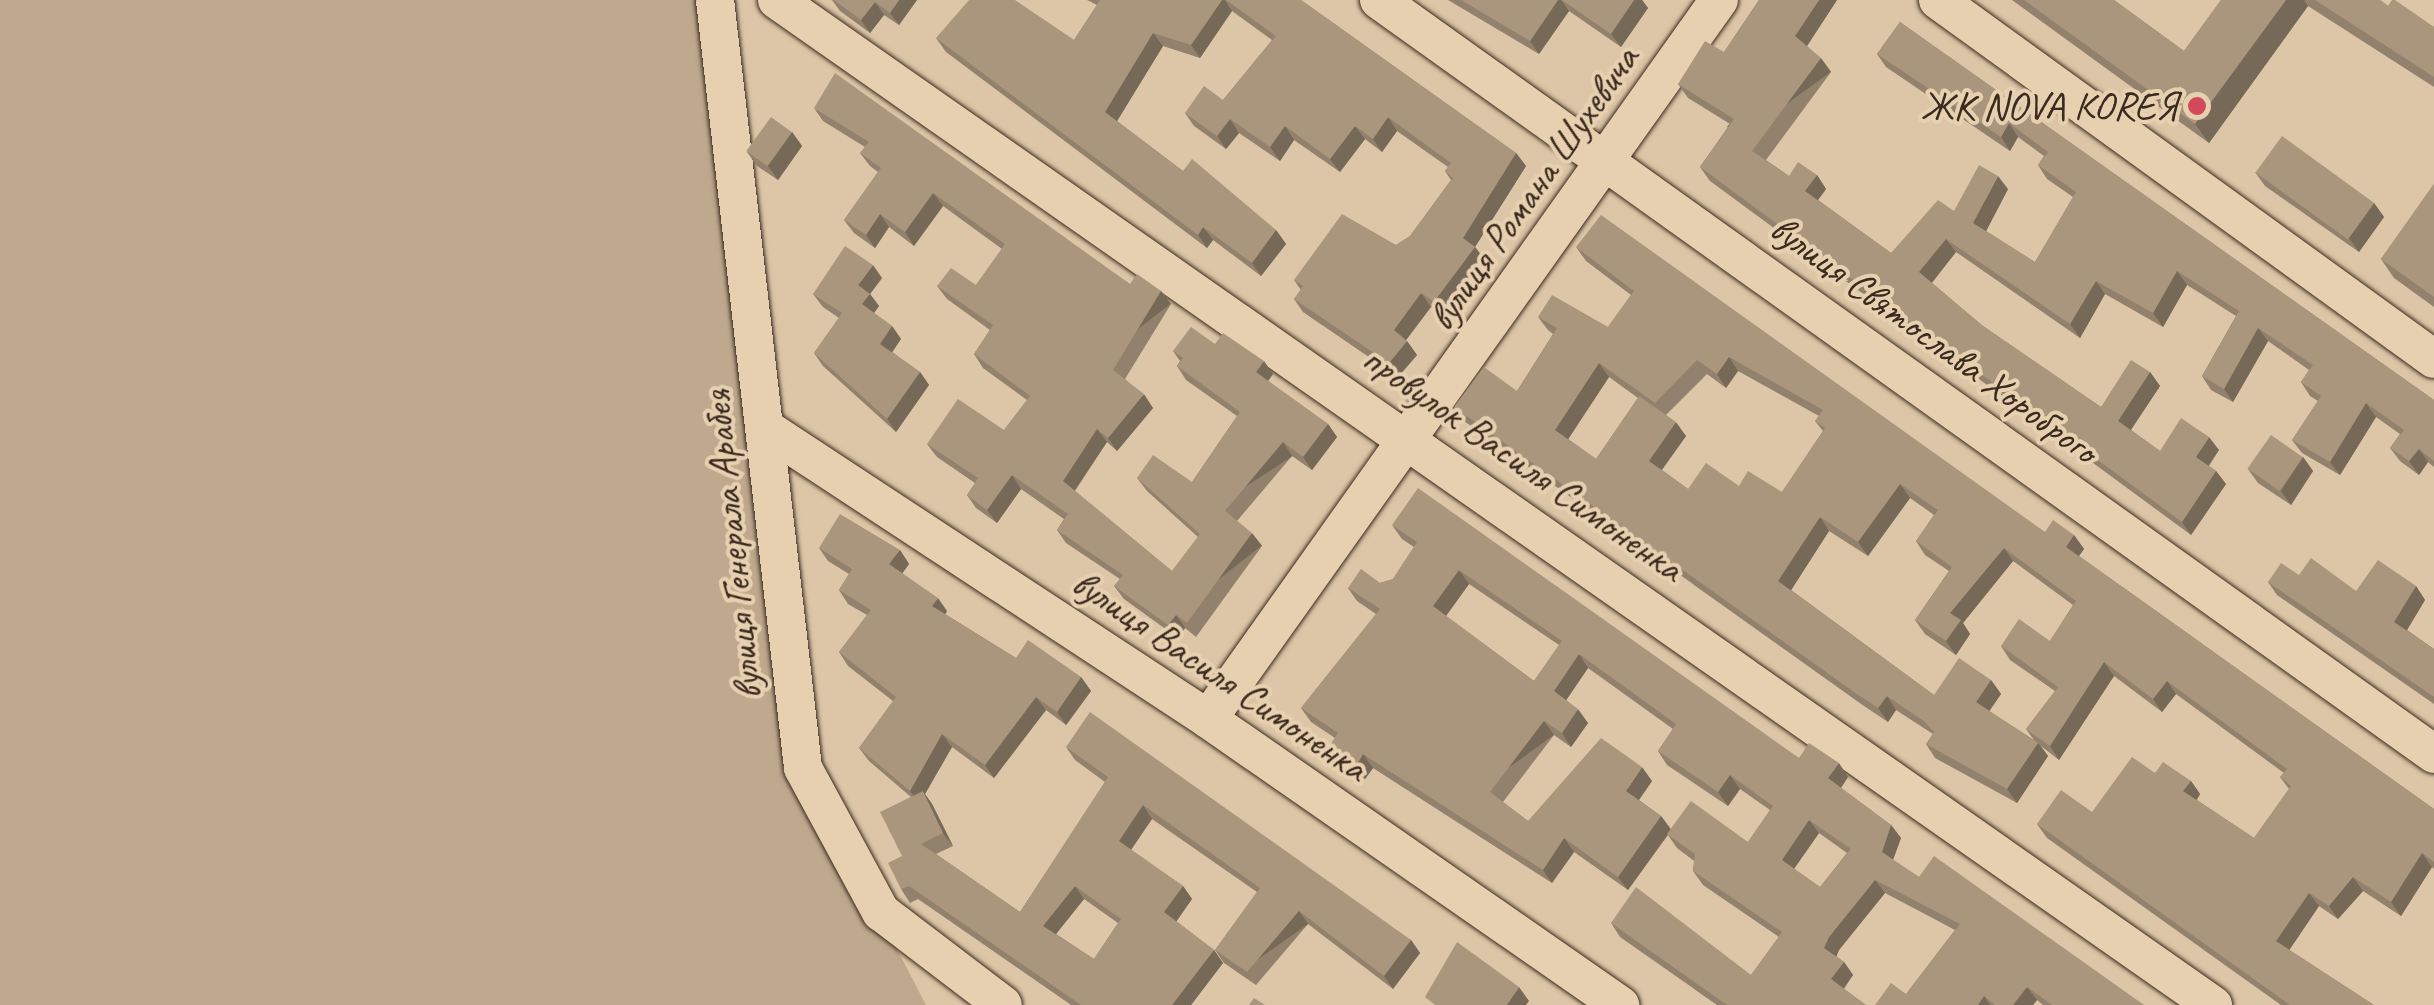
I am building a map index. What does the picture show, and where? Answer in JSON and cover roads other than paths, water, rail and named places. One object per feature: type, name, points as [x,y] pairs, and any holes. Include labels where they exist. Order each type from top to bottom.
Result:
[{"type":"street","name":"вулиця Генерала Арабея","points":[[715,0],[803,768],[880,912],[995,1003]]},
{"type":"street","name":"провулок Василя Симоненка","points":[[777,0],[1414,440],[2213,1005]]},
{"type":"street","name":"вулиця Святослава Хороброго","points":[[1379,0],[1606,158],[2434,754]]},
{"type":"street","name":"вулиця Романа Шухевича","points":[[1208,718],[1414,440],[1719,0]]},
{"type":"street","points":[[1938,0],[2434,359]]},
{"type":"street","name":"вулиця Василя Симоненка","points":[[764,428],[1208,718],[1620,1005]]},
{"type":"place","name":"ЖК NOVA KOREЯ","points":[[2197,106]]}]
